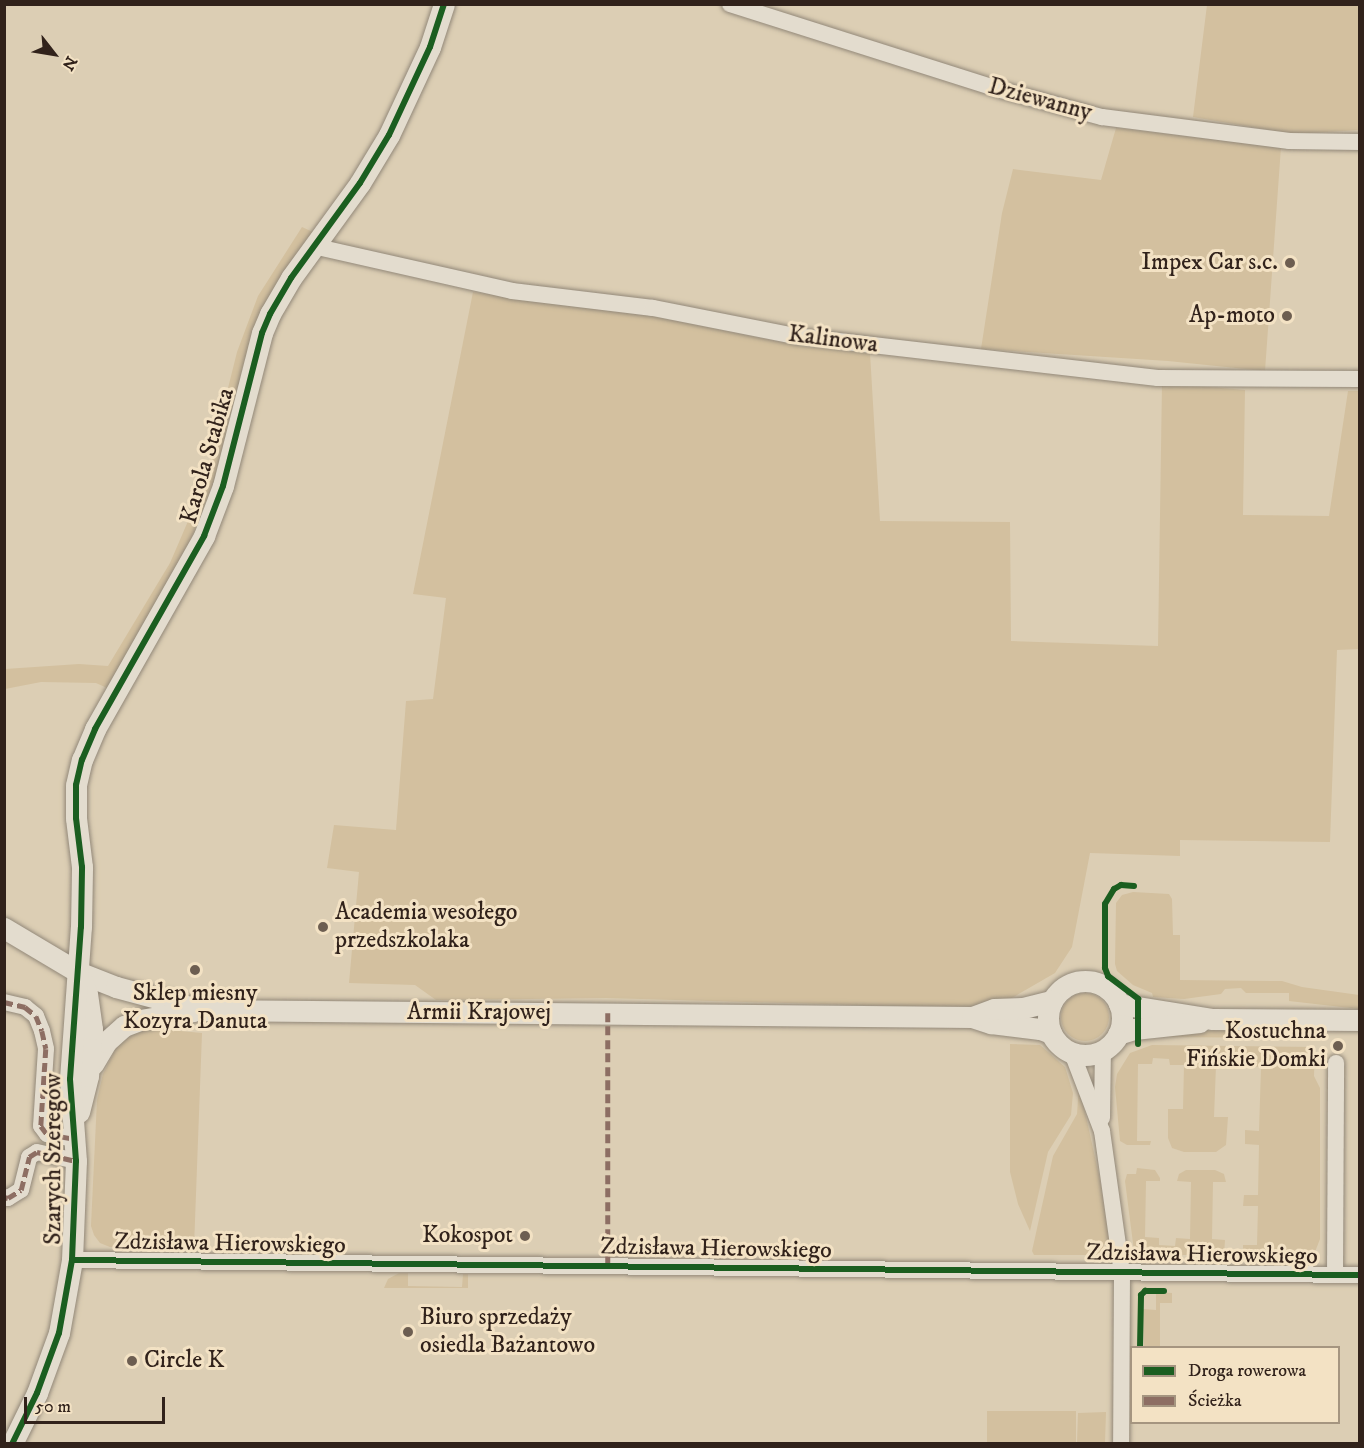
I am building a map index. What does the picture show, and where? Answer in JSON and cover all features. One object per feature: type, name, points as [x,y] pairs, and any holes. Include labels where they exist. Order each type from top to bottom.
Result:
[{"type":"street","name":"Karola Stabika","points":[[78,972],[82,867],[76,818],[76,786],[82,760],[95,729],[204,536],[223,486],[262,333],[275,305],[360,183],[389,135],[430,48],[444,4]]},
{"type":"street","name":"Dziewanny","points":[[730,4],[1001,90],[1102,117],[1289,141],[1359,142]]},
{"type":"street","name":"Kalinowa","points":[[314,246],[512,291],[653,308],[795,336],[1158,378],[1359,379]]},
{"type":"street","name":"Armii Krajowej","points":[[4,928],[78,972],[128,991],[201,1010],[972,1017],[991,1023],[1040,1029],[1051,1033]]},
{"type":"street","name":"Szarych Szeregów","points":[[75,1134],[88,1076],[92,1024],[87,994],[78,972]]},
{"type":"street","name":"Szarych Szeregów","points":[[12,1443],[37,1394],[52,1353],[65,1303],[72,1260],[76,1161],[70,1079],[78,972]]},
{"type":"street","points":[[1118,1034],[1122,1014],[1119,1004],[1105,987],[1089,981],[1068,985],[1052,1001],[1048,1022],[1051,1033],[1060,1045],[1072,1053],[1083,1055],[1103,1050],[1118,1034],[1134,1029],[1187,1026],[1214,1019]]},
{"type":"street","name":"Armii Krajowej","points":[[972,1017],[994,1009],[1023,1008],[1052,1001]]},
{"type":"street","points":[[4,1002],[25,1007],[36,1016],[42,1031],[46,1049],[41,1126],[47,1134],[75,1134]]},
{"type":"street","points":[[1119,1004],[1214,1019],[1359,1020]]},
{"type":"street","name":"Szarych Szeregów","points":[[88,1076],[106,1042],[124,1026],[140,1020],[201,1010]]},
{"type":"street","points":[[1103,1050],[1102,1131],[1122,1273],[1121,1443]]},
{"type":"street","points":[[1072,1053],[1102,1131]]},
{"type":"street","name":"Zdzisława Hierowskiego","points":[[1335,1275],[1336,1063]]},
{"type":"street","points":[[4,1197],[8,1198],[21,1190],[29,1156],[37,1152],[76,1161]]},
{"type":"street","name":"Zdzisława Hierowskiego","points":[[72,1260],[1359,1275]]},
{"type":"shaded area","points":[[1207,5],[1359,5],[1359,130],[1292,134],[1193,117]]},
{"type":"shaded area","points":[[1116,128],[1281,147],[1265,371],[1168,361],[981,349],[1002,213],[1013,169],[1101,180]]},
{"type":"shaded area","points":[[302,227],[313,232],[258,318],[242,369],[221,464],[189,544],[107,688],[96,683],[41,682],[5,689],[5,669],[79,664],[108,666],[170,563],[204,484],[237,352],[258,296]]},
{"type":"shaded area","points":[[473,292],[656,317],[805,347],[870,353],[880,521],[1010,522],[1011,641],[1158,646],[1162,383],[1245,390],[1243,515],[1329,516],[1348,391],[1359,391],[1359,649],[1337,650],[1330,842],[1180,840],[1180,856],[1090,853],[1072,947],[1055,973],[1010,999],[963,1008],[606,998],[436,1000],[415,985],[349,983],[359,872],[327,868],[334,825],[396,830],[406,701],[433,699],[446,598],[413,594]]},
{"type":"shaded area","points":[[1133,892],[1169,894],[1172,899],[1173,935],[1180,935],[1180,980],[1282,981],[1302,987],[1359,995],[1359,1009],[1289,1001],[1289,993],[1246,993],[1241,988],[1225,989],[1221,994],[1184,999],[1153,997],[1152,993],[1133,985],[1117,971],[1115,964],[1116,903],[1122,895]]},
{"type":"shaded area","points":[[1085,993],[1102,1000],[1109,1017],[1102,1034],[1085,1041],[1068,1034],[1061,1017],[1068,1000]]},
{"type":"shaded area","points":[[158,1029],[202,1033],[194,1247],[110,1247],[100,1243],[91,1226],[97,1100],[103,1074],[118,1044],[139,1031]]},
{"type":"shaded area","points":[[1249,1029],[1319,1038],[1153,1037],[1153,1033]]},
{"type":"shaded area","points":[[1010,1044],[1040,1045],[1065,1067],[1073,1093],[1071,1115],[1048,1152],[1030,1231],[1018,1204],[1010,1172]]},
{"type":"shaded area","points":[[1152,1045],[1315,1047],[1314,1076],[1320,1088],[1320,1239],[1315,1252],[1302,1257],[1278,1255],[1257,1259],[1249,1254],[1243,1255],[1243,1245],[1257,1245],[1258,1206],[1243,1206],[1244,1195],[1258,1195],[1259,1145],[1245,1144],[1245,1130],[1259,1131],[1261,1067],[1247,1066],[1246,1059],[1230,1059],[1229,1066],[1216,1066],[1214,1117],[1228,1117],[1226,1145],[1216,1152],[1184,1152],[1172,1148],[1168,1138],[1168,1109],[1183,1109],[1184,1065],[1170,1065],[1169,1059],[1153,1058],[1152,1064],[1138,1064],[1137,1141],[1151,1141],[1150,1145],[1127,1145],[1120,1141],[1115,1087],[1117,1074],[1130,1053]]},
{"type":"shaded area","points":[[1079,1085],[1100,1180],[1110,1243],[1104,1244],[1102,1255],[1034,1255],[1032,1251],[1053,1156],[1077,1114]]},
{"type":"shaded area","points":[[1137,1168],[1155,1170],[1160,1178],[1160,1181],[1146,1181],[1145,1237],[1159,1238],[1159,1245],[1175,1246],[1176,1238],[1190,1239],[1191,1182],[1177,1181],[1179,1174],[1186,1170],[1215,1170],[1224,1174],[1226,1182],[1213,1182],[1212,1239],[1225,1240],[1224,1255],[1137,1255],[1134,1251],[1125,1181],[1127,1174],[1136,1174]]},
{"type":"shaded area","points":[[399,1273],[408,1273],[408,1286],[462,1287],[463,1274],[468,1274],[468,1288],[384,1288],[388,1279]]},
{"type":"shaded area","points":[[1156,1292],[1172,1293],[1172,1303],[1160,1303],[1160,1346],[1144,1346],[1143,1309],[1156,1310]]},
{"type":"shaded area","points":[[987,1411],[1076,1411],[1076,1443],[987,1443]]},
{"type":"shaded area","points":[[1106,1412],[1105,1443],[1077,1443],[1078,1413]]},
{"type":"marked path","points":[[4,1002],[25,1007],[36,1016],[42,1031],[46,1049],[41,1126],[47,1134],[75,1139]]},
{"type":"marked path","points":[[608,1013],[608,1266]]},
{"type":"marked path","points":[[4,1197],[8,1198],[21,1190],[29,1157],[37,1152],[76,1161]]},
{"type":"cycle path","points":[[12,1444],[37,1393],[59,1333],[72,1260],[76,1161],[70,1079],[81,927],[82,867],[76,818],[76,785],[82,760],[95,729],[204,536],[223,486],[262,333],[270,314],[291,278],[360,183],[389,135],[430,47],[444,4]]},
{"type":"cycle path","points":[[1134,886],[1121,885],[1114,889],[1105,904],[1105,968],[1108,976],[1138,999],[1138,1044]]},
{"type":"cycle path","points":[[72,1260],[1360,1275]]},
{"type":"cycle path","points":[[1140,1346],[1141,1295],[1145,1291],[1164,1291]]},
{"type":"place","name":"Impex Car s.c.","points":[[1290,263]]},
{"type":"place","name":"Ap-moto","points":[[1287,316]]},
{"type":"place","name":"Academia wesołego przedszkolaka","points":[[323,927]]},
{"type":"place","name":"Sklep miesny Kozyra Danuta","points":[[195,970]]},
{"type":"place","name":"Kostuchna Fińskie Domki","points":[[1338,1046]]},
{"type":"place","name":"Kokospot","points":[[525,1236]]},
{"type":"place","name":"Biuro sprzedaży osiedla Bażantowo","points":[[408,1332]]},
{"type":"place","name":"Circle K","points":[[132,1361]]}]
